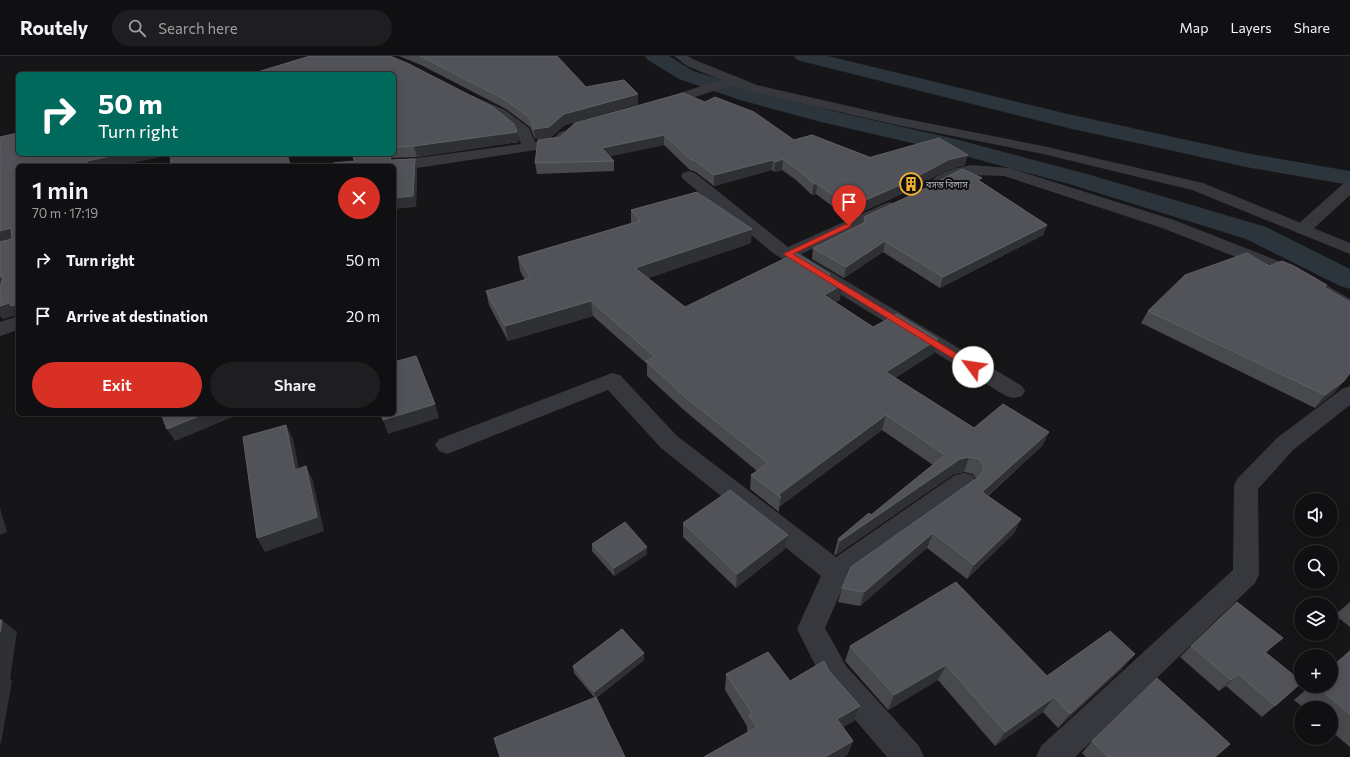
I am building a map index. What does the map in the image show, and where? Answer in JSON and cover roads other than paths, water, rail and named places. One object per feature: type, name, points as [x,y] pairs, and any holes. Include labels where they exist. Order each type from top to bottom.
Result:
[{"type":"street","points":[[680,56],[691,63],[753,88],[768,92],[1043,150],[1198,186],[1350,249]]},
{"type":"street","points":[[644,108],[733,80]]},
{"type":"street","points":[[460,93],[500,113],[524,131],[529,147]]},
{"type":"street","points":[[396,165],[556,143],[570,129],[578,126]]},
{"type":"street","points":[[924,190],[952,175],[971,170],[1005,171],[1183,229],[1293,273],[1350,308]]},
{"type":"street","points":[[688,176],[787,254],[1014,391]]},
{"type":"street","points":[[1303,229],[1346,188]]},
{"type":"street","points":[[787,254],[904,200]]},
{"type":"street","points":[[0,330],[16,323]]},
{"type":"street","points":[[447,445],[612,380],[669,442],[836,572]]},
{"type":"street","points":[[1052,757],[1246,574],[1246,486],[1285,444],[1350,394]]},
{"type":"street","points":[[908,757],[836,676],[811,629],[836,572],[964,482]]},
{"type":"waterway","points":[[655,56],[686,75],[748,95],[829,117],[947,144],[1078,179],[1256,233],[1350,280]]},
{"type":"waterway","points":[[804,56],[1068,121],[1251,161],[1350,178]]},
{"type":"place","name":"বসন্ত বিলাস","points":[[911,184]]}]
